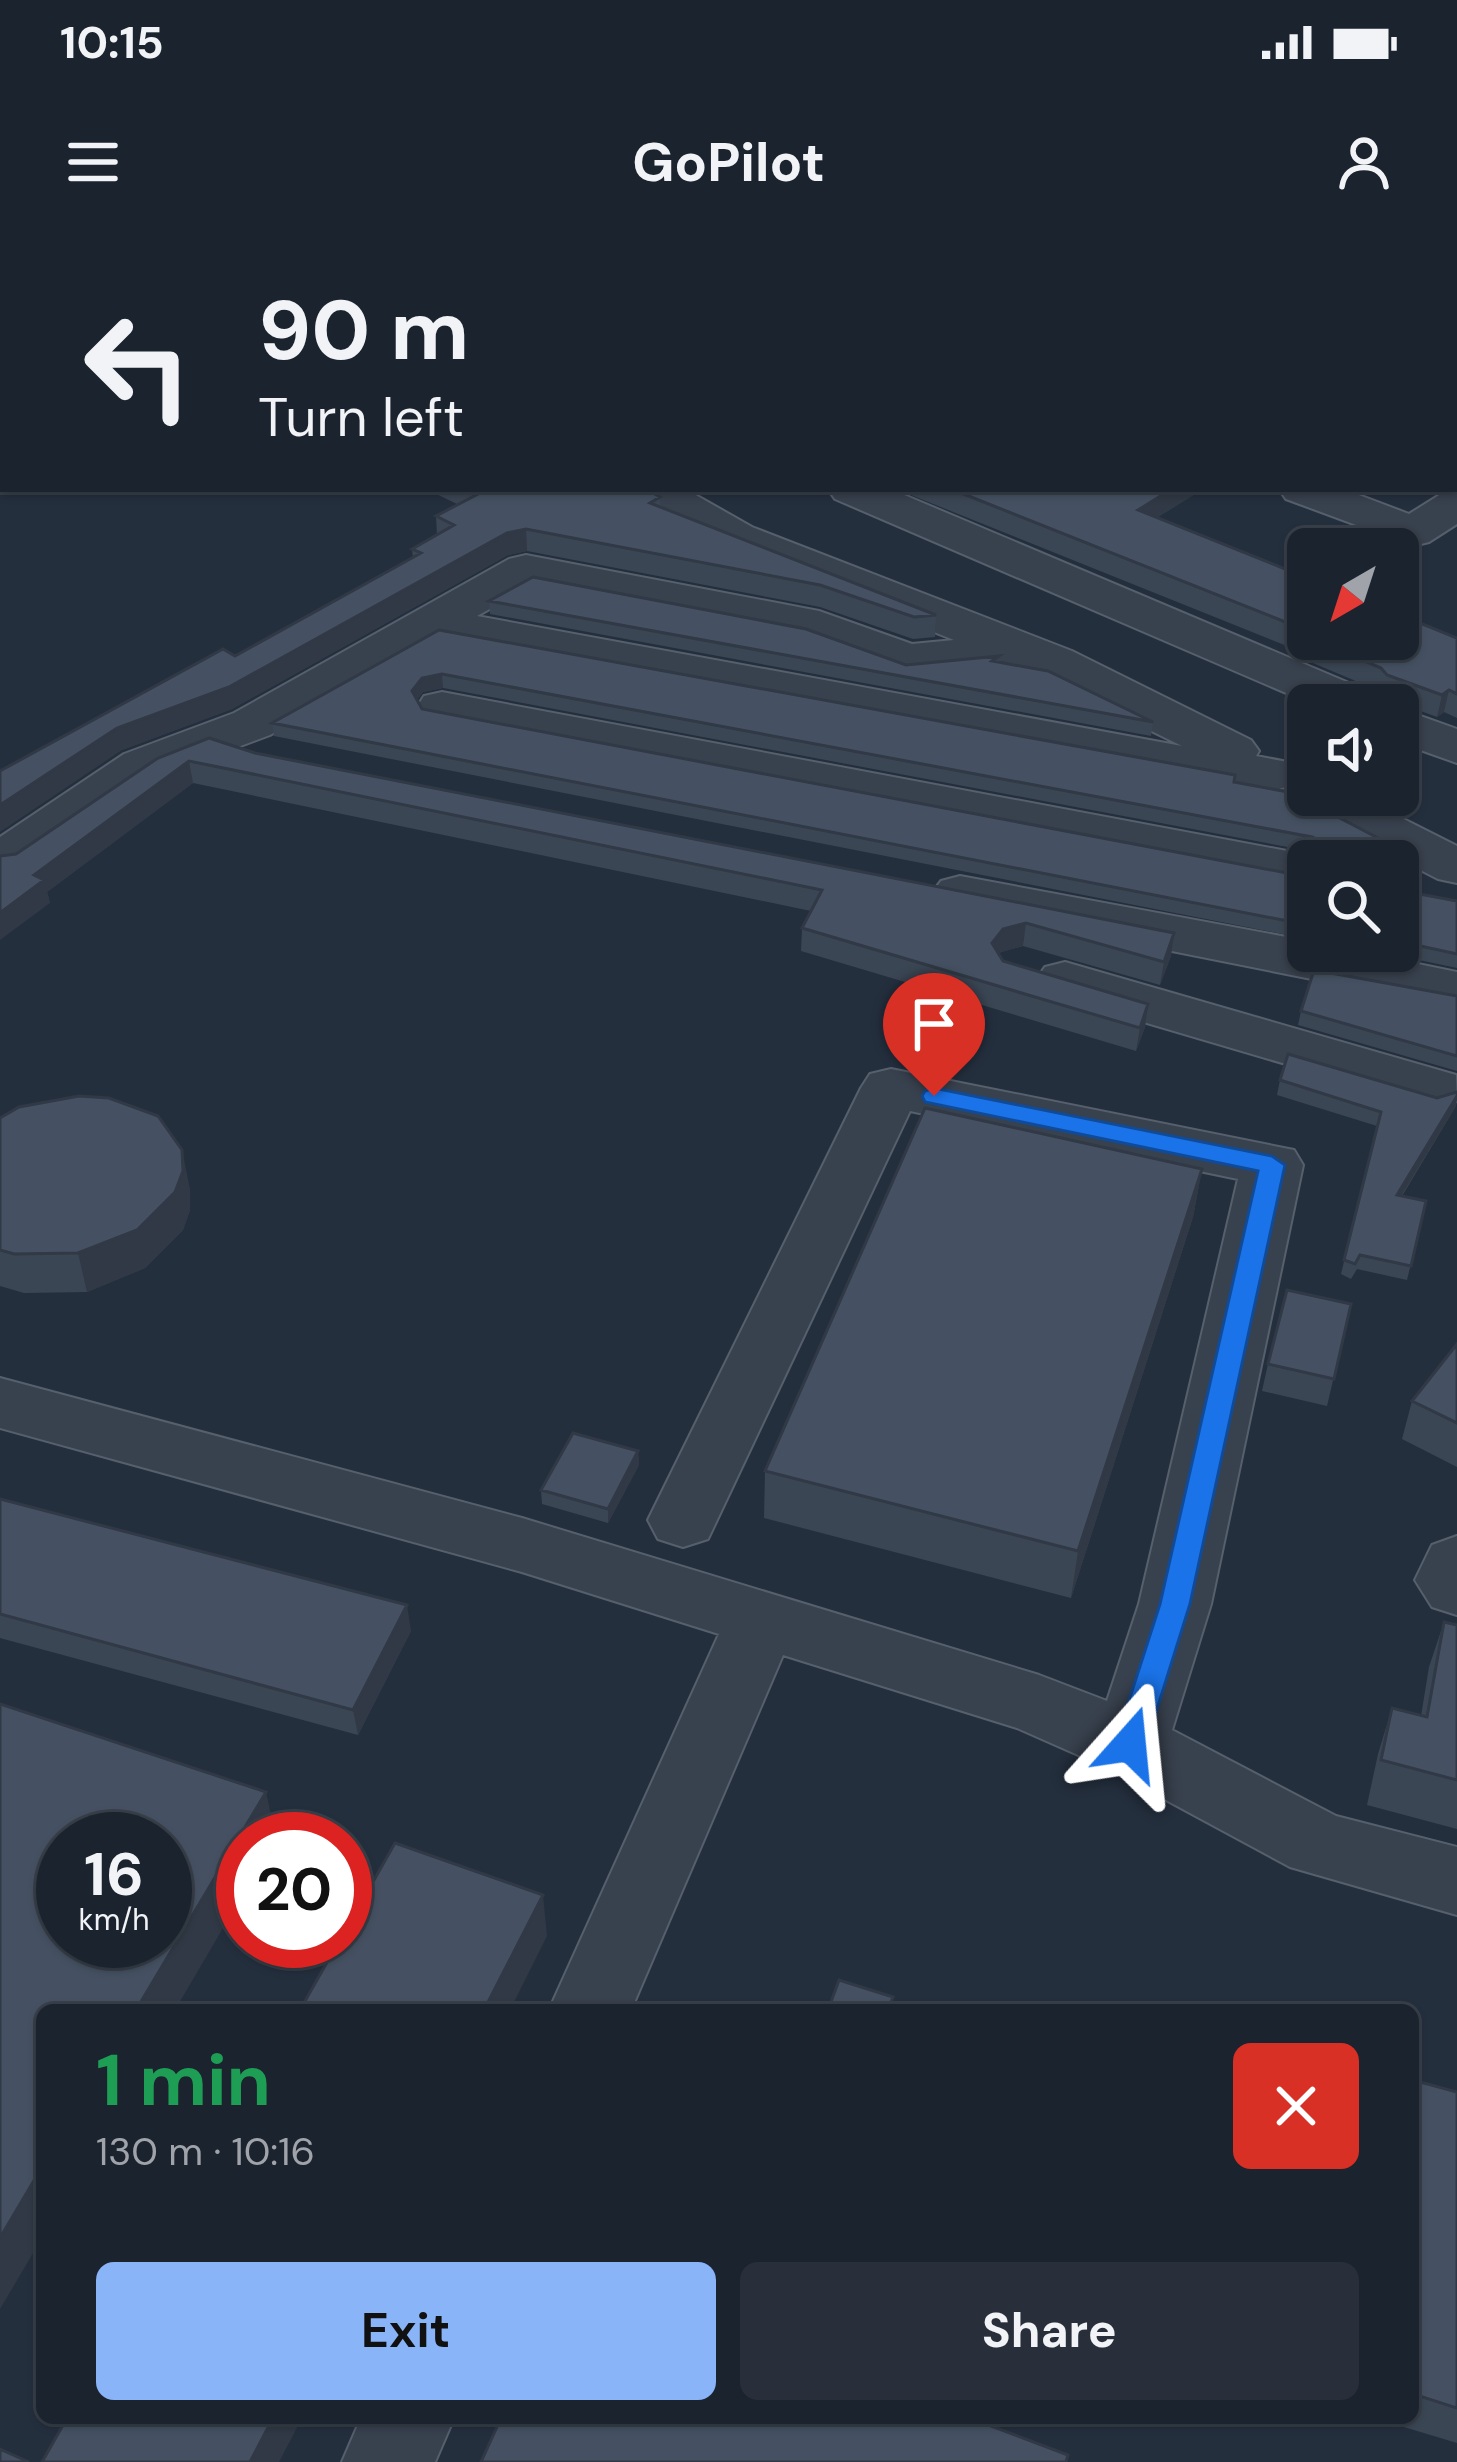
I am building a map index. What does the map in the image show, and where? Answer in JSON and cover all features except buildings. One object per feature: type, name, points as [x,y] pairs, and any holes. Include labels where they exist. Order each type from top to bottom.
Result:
[{"type":"lane","points":[[657,492],[736,537],[1019,648],[1167,716],[1287,781]]},
{"type":"lane","points":[[858,492],[1308,684]]},
{"type":"lane","points":[[1310,492],[1403,528]]},
{"type":"lane","points":[[1419,528],[1457,504]]},
{"type":"lane","points":[[1419,535],[1457,556]]},
{"type":"lane","points":[[0,861],[142,765],[252,724],[526,569],[819,626],[907,658],[1019,648]]},
{"type":"lane","points":[[429,622],[1287,784]]},
{"type":"lane","points":[[442,706],[1287,868]]},
{"type":"lane","points":[[1419,732],[1457,748]]},
{"type":"lane","points":[[214,740],[282,760]]},
{"type":"lane","points":[[1356,816],[1457,867]]},
{"type":"lane","points":[[899,882],[1287,954]]},
{"type":"lane","points":[[1419,889],[1457,894]]},
{"type":"lane","points":[[1158,1008],[1205,937]]},
{"type":"lane","points":[[1022,968],[1435,1089]]},
{"type":"lane","points":[[1266,1041],[1292,972]]},
{"type":"lane","points":[[1375,972],[1457,989]]},
{"type":"lane","points":[[682,1520],[892,1088],[1272,1165],[1175,1604],[1130,1744]]},
{"type":"lane","points":[[0,1403],[522,1545],[1039,1705],[1130,1744],[1318,1844],[1457,1881]]},
{"type":"lane","points":[[1457,1564],[1451,1580],[1457,1587]]},
{"type":"lane","points":[[593,2004],[761,1622]]},
{"type":"lane","points":[[388,2462],[404,2424]]},
{"type":"route","points":[[934,1096],[1272,1165],[1175,1604],[1130,1744]]}]
